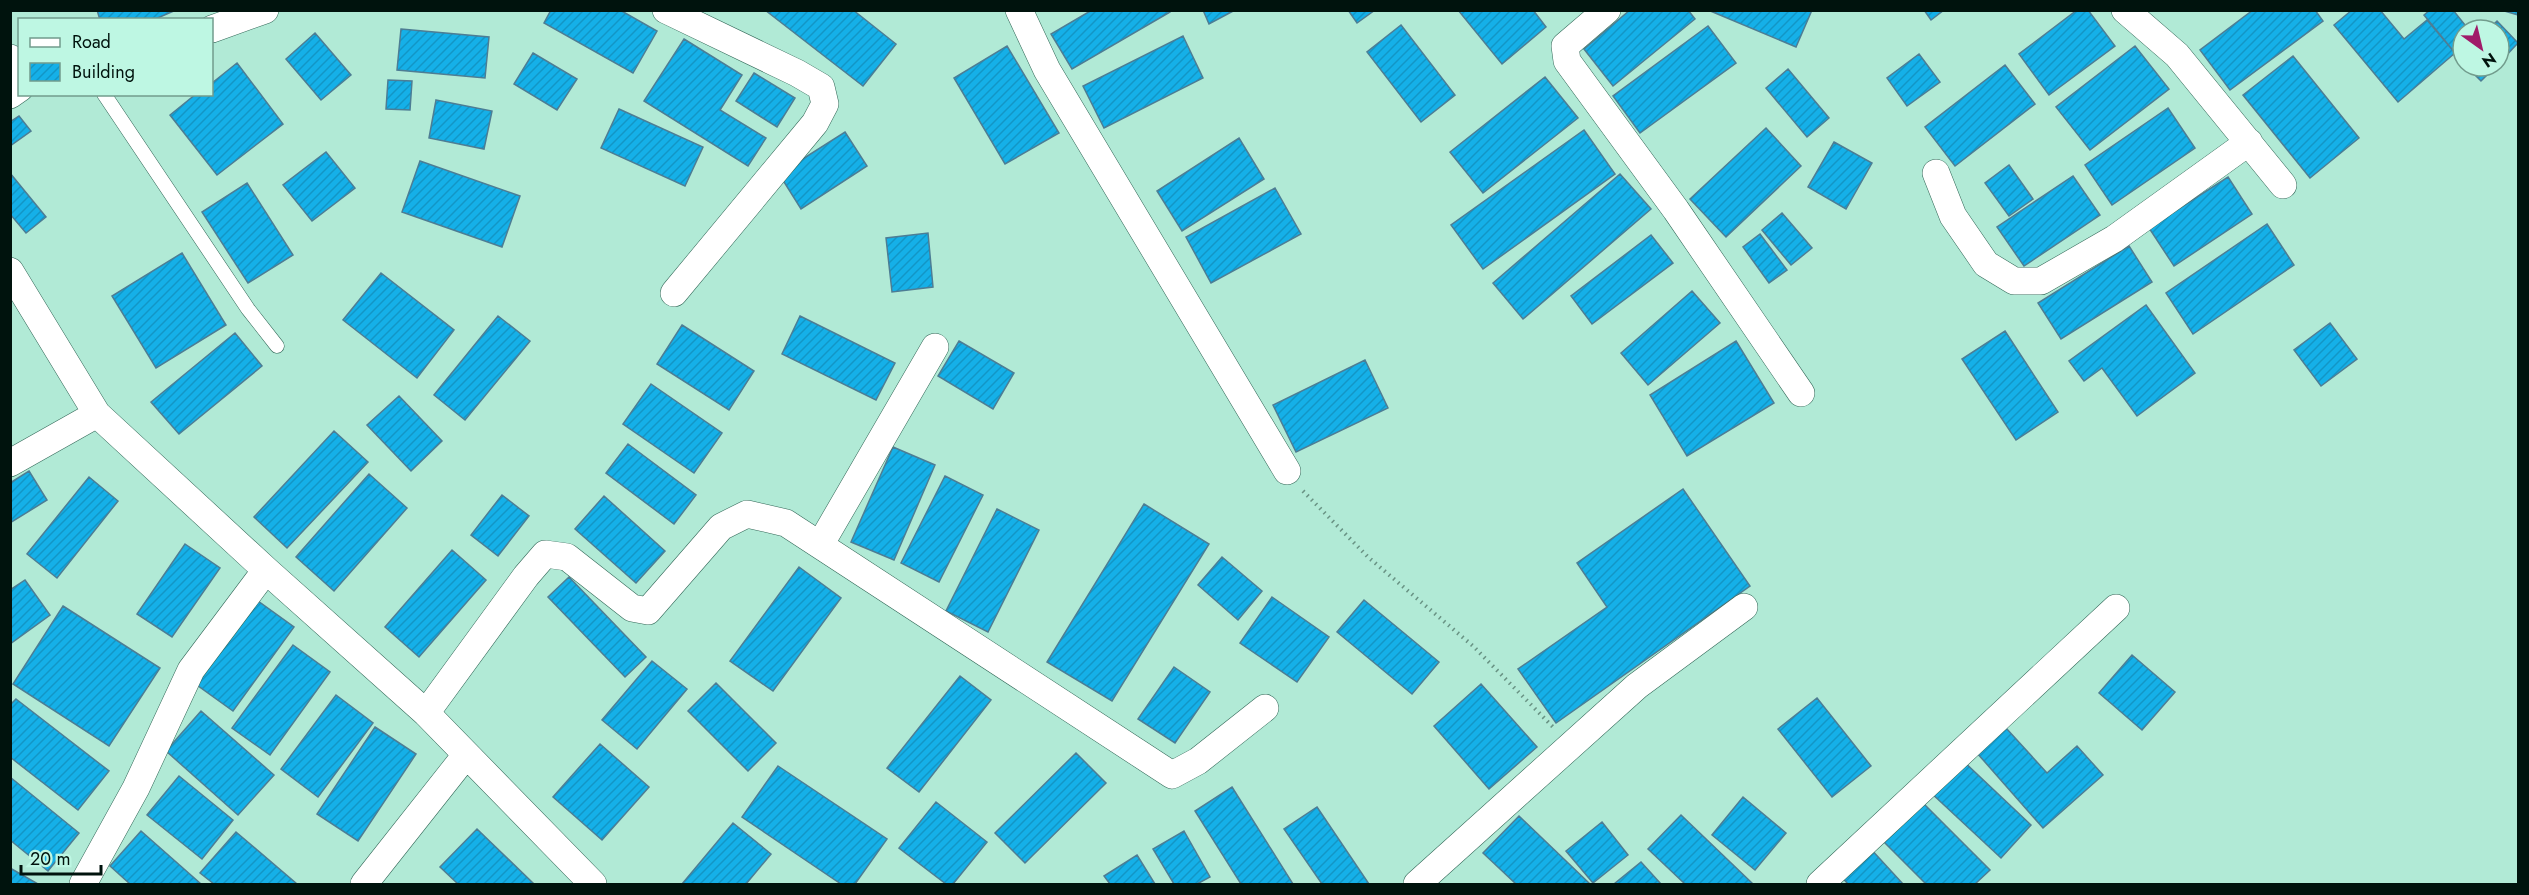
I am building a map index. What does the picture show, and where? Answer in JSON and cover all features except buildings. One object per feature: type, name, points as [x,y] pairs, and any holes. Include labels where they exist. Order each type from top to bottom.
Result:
[{"type":"street","points":[[213,29],[265,10]]},
{"type":"street","points":[[666,10],[797,73],[821,87],[825,104],[815,123],[674,293]]},
{"type":"street","points":[[1019,10],[1047,70],[1287,471]]},
{"type":"street","points":[[1608,10],[1565,46],[1567,61],[1676,210],[1801,393]]},
{"type":"street","points":[[2125,10],[2177,54],[2283,185]]},
{"type":"street","points":[[1936,173],[1953,216],[1986,264],[2014,281],[2041,281],[2114,239],[2248,142]]},
{"type":"street","points":[[10,271],[97,414],[426,713],[593,885]]},
{"type":"street","points":[[820,545],[934,347]]},
{"type":"street","points":[[10,463],[97,414]]},
{"type":"street","points":[[426,713],[526,576],[545,554],[567,557],[632,608],[648,611],[721,527],[747,514],[786,523],[1172,775],[1198,761],[1265,708]]},
{"type":"street","points":[[83,885],[136,788],[191,670],[266,570]]},
{"type":"street","points":[[1417,885],[1636,686],[1744,607]]},
{"type":"street","points":[[1820,885],[2116,608]]},
{"type":"street","points":[[364,885],[466,755]]},
{"type":"lane","points":[[105,96],[248,309],[277,346]]},
{"type":"path","points":[[1287,471],[1312,502],[1368,557],[1473,646],[1570,744]]}]
